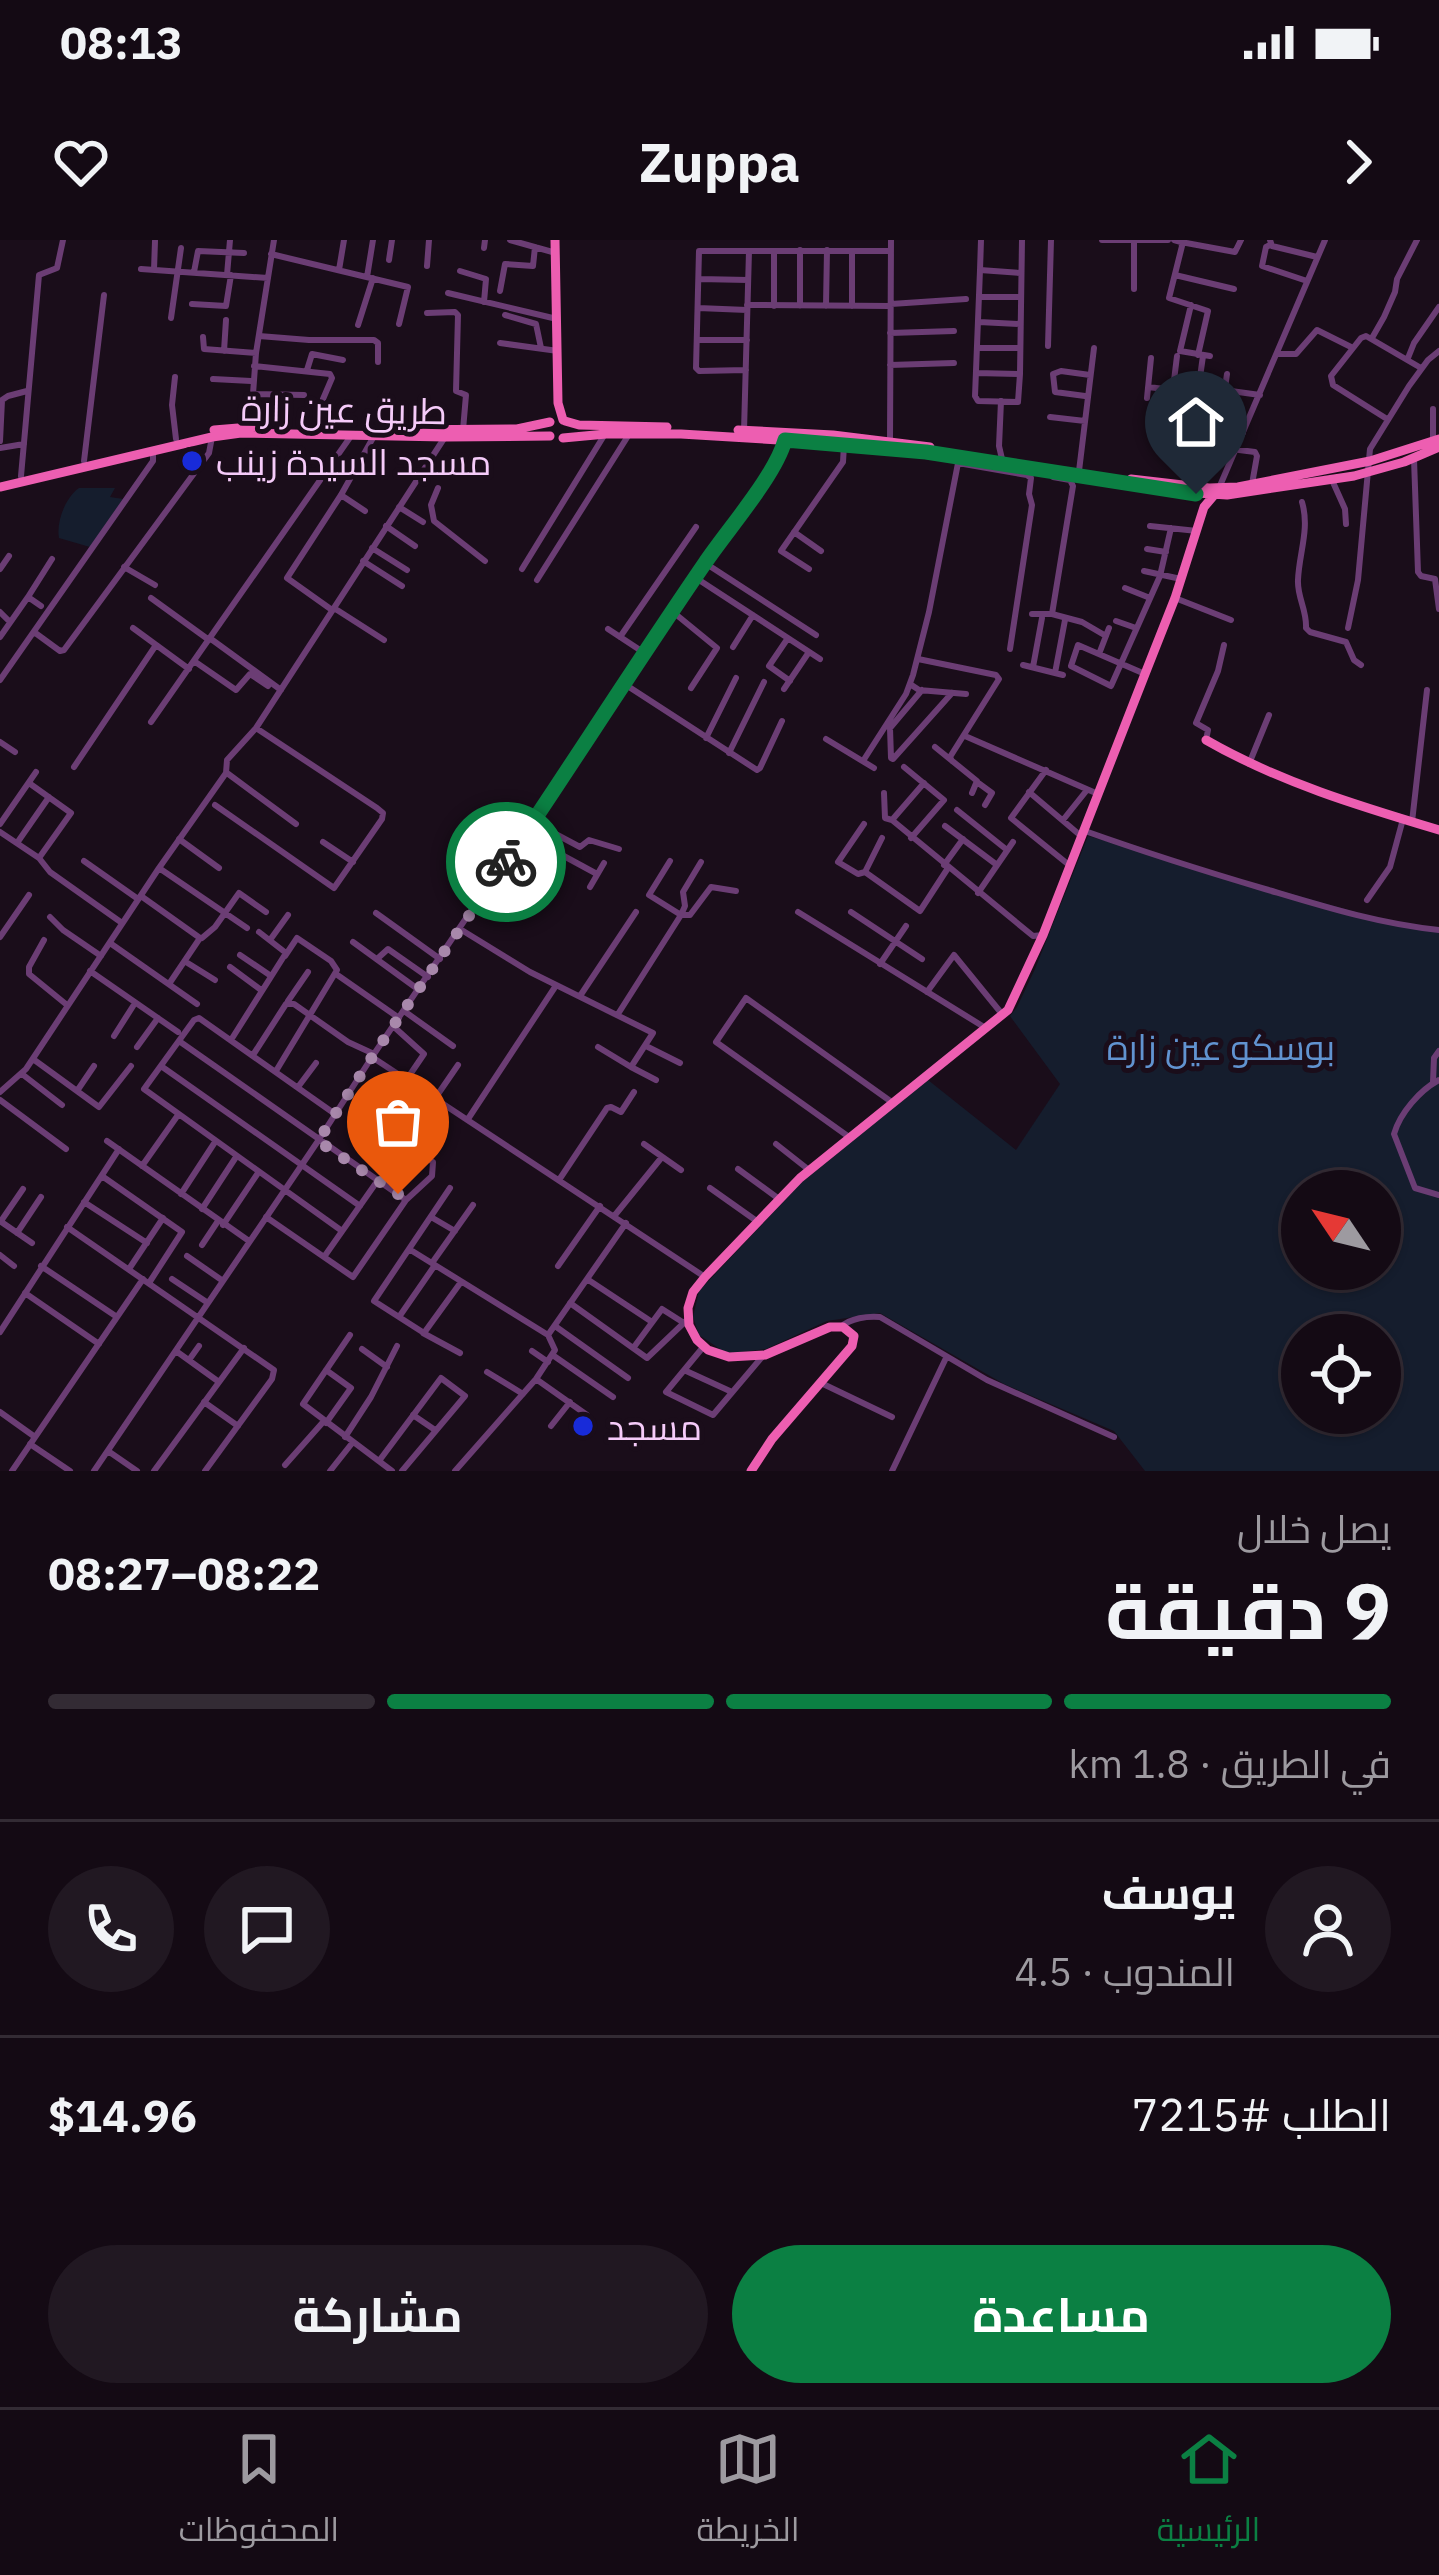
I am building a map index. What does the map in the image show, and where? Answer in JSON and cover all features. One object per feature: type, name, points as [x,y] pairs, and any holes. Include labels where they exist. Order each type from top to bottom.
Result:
[{"type":"main road","points":[[555,240],[558,403],[568,430],[563,438]]},
{"type":"main road","points":[[550,422],[558,403]]},
{"type":"main road","points":[[550,422],[557,418],[578,430],[605,434],[844,443],[1196,494],[1337,475]]},
{"type":"main road","name":"طريق عين زارة","points":[[542,433],[550,422]]},
{"type":"main road","name":"طريق عين زارة","points":[[0,484],[241,426],[542,433]]},
{"type":"main road","points":[[542,433],[556,439],[578,430],[744,431],[890,440],[1236,494],[1414,459],[1437,443]]},
{"type":"main road","name":"طريق عين زارة","points":[[0,484],[212,437],[259,432],[445,437],[542,433]]},
{"type":"main road","points":[[1370,467],[1437,443]]},
{"type":"main road","points":[[751,1471],[772,1438],[854,1342],[852,1333],[841,1327],[816,1331],[765,1354],[729,1357],[704,1346],[691,1330],[686,1321],[690,1300],[705,1277],[809,1170],[1004,1015],[1012,1003],[1083,833],[1093,791],[1175,598],[1204,507],[1217,491]]},
{"type":"main road","points":[[1196,494],[1204,507]]},
{"type":"main road","points":[[1206,740],[1285,780],[1438,827]]},
{"type":"street","points":[[21,476],[39,275],[57,268],[63,240]]},
{"type":"street","points":[[192,304],[226,306],[230,240]]},
{"type":"street","points":[[241,426],[253,394],[274,240]]},
{"type":"street","points":[[339,271],[344,240]]},
{"type":"street","points":[[358,325],[370,278],[373,240]]},
{"type":"street","points":[[389,260],[392,240]]},
{"type":"street","points":[[427,266],[429,240]]},
{"type":"street","points":[[510,240],[556,253]]},
{"type":"street","points":[[817,240],[817,250]]},
{"type":"street","points":[[845,240],[852,306]]},
{"type":"street","points":[[890,440],[891,240]]},
{"type":"street","points":[[981,240],[976,401],[1018,402],[1022,240]]},
{"type":"street","points":[[1048,346],[1051,240]]},
{"type":"street","points":[[1102,240],[1172,240],[1235,252],[1241,240]]},
{"type":"street","points":[[1172,240],[1175,275],[1168,298],[1208,309],[1196,406]]},
{"type":"street","points":[[1217,491],[1325,240]]},
{"type":"street","points":[[1372,338],[1417,240]]},
{"type":"street","points":[[154,270],[155,241]]},
{"type":"street","points":[[1134,289],[1136,241]]},
{"type":"street","points":[[1307,281],[1262,266],[1267,245],[1270,242],[1317,257]]},
{"type":"street","points":[[500,291],[505,264],[533,266],[535,247]]},
{"type":"street","points":[[171,318],[182,248]]},
{"type":"street","points":[[746,370],[695,368],[701,249],[890,251]]},
{"type":"street","points":[[800,250],[800,306]]},
{"type":"street","points":[[826,306],[827,250]]},
{"type":"street","points":[[194,272],[198,251],[244,253]]},
{"type":"street","points":[[744,431],[749,251]]},
{"type":"street","points":[[774,251],[774,306]]},
{"type":"street","points":[[271,254],[409,288],[399,324]]},
{"type":"street","points":[[141,269],[268,278]]},
{"type":"street","points":[[980,270],[1021,273]]},
{"type":"street","points":[[460,271],[487,279],[484,302]]},
{"type":"street","points":[[1175,275],[1234,289]]},
{"type":"street","points":[[699,279],[748,280]]},
{"type":"street","points":[[448,293],[557,319]]},
{"type":"street","points":[[84,461],[104,295]]},
{"type":"street","points":[[979,297],[1020,297]]},
{"type":"street","points":[[698,308],[966,299]]},
{"type":"street","points":[[1191,304],[1180,351],[1204,356]]},
{"type":"street","points":[[1408,358],[1439,307]]},
{"type":"street","points":[[427,313],[458,315],[455,391],[466,395],[463,430]]},
{"type":"street","points":[[505,315],[536,324],[541,348]]},
{"type":"street","points":[[224,352],[226,320]]},
{"type":"street","points":[[979,322],[1020,324]]},
{"type":"street","points":[[1187,322],[1205,325]]},
{"type":"street","points":[[1277,354],[1298,352],[1316,330],[1353,348]]},
{"type":"street","points":[[890,333],[954,331]]},
{"type":"street","points":[[259,336],[376,341],[378,362]]},
{"type":"street","points":[[203,337],[203,349],[256,353]]},
{"type":"street","points":[[1387,419],[1331,382],[1331,376],[1363,337],[1421,368]]},
{"type":"street","points":[[698,340],[747,340]]},
{"type":"street","points":[[500,343],[559,351]]},
{"type":"street","points":[[978,348],[1020,348]]},
{"type":"street","points":[[1079,471],[1094,348]]},
{"type":"street","points":[[1348,628],[1358,580],[1370,449],[1421,368],[1439,351]]},
{"type":"street","points":[[307,370],[312,354],[343,360]]},
{"type":"street","points":[[1171,405],[1177,356]]},
{"type":"street","points":[[1147,398],[1151,358]]},
{"type":"street","points":[[890,365],[954,363]]},
{"type":"street","points":[[254,367],[332,376],[323,399]]},
{"type":"street","points":[[976,373],[1020,374]]},
{"type":"street","points":[[1087,396],[1055,392],[1053,374],[1090,375]]},
{"type":"street","points":[[1221,415],[1227,374]]},
{"type":"street","points":[[175,377],[176,439]]},
{"type":"street","points":[[213,379],[253,381]]},
{"type":"street","points":[[1148,386],[1260,394]]},
{"type":"street","points":[[24,444],[0,445],[2,400],[28,391]]},
{"type":"street","points":[[253,394],[304,394]]},
{"type":"street","points":[[998,454],[1001,401]]},
{"type":"street","points":[[1432,409],[1437,443]]},
{"type":"street","points":[[1050,417],[1085,421]]},
{"type":"street","points":[[1243,433],[1162,424],[1157,437],[1257,455],[1252,484]]},
{"type":"street","points":[[537,580],[628,433]]},
{"type":"street","points":[[522,569],[605,434]]},
{"type":"street","points":[[151,722],[351,436]]},
{"type":"street","points":[[374,436],[286,578],[384,640]]},
{"type":"street","points":[[34,632],[64,650],[209,453],[212,437]]},
{"type":"street","points":[[66,1149],[1,1091],[33,1059],[445,437]]},
{"type":"street","points":[[94,1471],[775,463],[785,440]]},
{"type":"street","points":[[809,569],[782,552],[843,462],[844,443]]},
{"type":"street","points":[[0,680],[153,461],[153,451]]},
{"type":"street","points":[[1414,459],[1418,572],[1434,577],[1438,584],[1439,609]]},
{"type":"street","points":[[863,761],[910,684],[958,460],[1031,479],[1032,505],[1010,649]]},
{"type":"street","points":[[1337,475],[1346,524]]},
{"type":"street","points":[[1052,614],[1073,486],[1070,480],[1053,477]]},
{"type":"street","points":[[438,488],[431,505],[434,521],[485,562]]},
{"type":"street","points":[[341,494],[365,511]]},
{"type":"street","points":[[1302,502],[1306,527],[1297,584],[1306,628],[1348,644],[1352,658],[1361,665]]},
{"type":"street","points":[[399,507],[423,522]]},
{"type":"street","points":[[386,526],[415,546]]},
{"type":"street","points":[[1150,526],[1197,531]]},
{"type":"street","points":[[620,637],[696,527]]},
{"type":"street","points":[[1145,674],[1120,663],[1099,654],[1078,644],[1071,666],[1111,686],[1120,663],[1160,576],[1171,528]]},
{"type":"street","points":[[794,532],[821,550]]},
{"type":"street","points":[[372,548],[407,570]]},
{"type":"street","points":[[1147,549],[1166,552]]},
{"type":"street","points":[[0,569],[9,556]]},
{"type":"street","points":[[0,637],[52,560]]},
{"type":"street","points":[[363,561],[402,586]]},
{"type":"street","points":[[705,562],[817,635]]},
{"type":"street","points":[[124,567],[154,585]]},
{"type":"street","points":[[1144,572],[1181,579]]},
{"type":"street","points":[[695,578],[820,659]]},
{"type":"street","points":[[1125,588],[1150,598]]},
{"type":"street","points":[[28,597],[41,606]]},
{"type":"street","points":[[151,598],[281,690]]},
{"type":"street","points":[[1175,598],[1231,620]]},
{"type":"street","points":[[0,612],[10,622]]},
{"type":"street","points":[[673,612],[717,648],[692,688]]},
{"type":"street","points":[[1032,614],[1136,628]]},
{"type":"street","points":[[733,647],[753,615]]},
{"type":"street","points":[[1033,667],[1042,616]]},
{"type":"street","points":[[1023,664],[1059,674],[1065,620]]},
{"type":"street","points":[[133,628],[188,669]]},
{"type":"street","points":[[1099,654],[1111,628]]},
{"type":"street","points":[[608,629],[646,654]]},
{"type":"street","points":[[788,638],[769,666],[787,685],[809,652]]},
{"type":"street","points":[[74,767],[156,645]]},
{"type":"street","points":[[1206,740],[1208,730],[1196,723],[1224,645]]},
{"type":"street","points":[[918,658],[998,677],[952,760]]},
{"type":"street","points":[[194,661],[236,690],[250,674],[268,686]]},
{"type":"street","points":[[706,738],[736,678]]},
{"type":"street","points":[[729,753],[764,682]]},
{"type":"street","points":[[910,684],[922,690],[966,694]]},
{"type":"street","points":[[626,685],[759,770],[782,721]]},
{"type":"street","points":[[922,690],[890,728],[893,759],[952,693]]},
{"type":"street","points":[[1367,900],[1390,867],[1408,820],[1427,690]]},
{"type":"street","points":[[1249,764],[1269,715]]},
{"type":"street","points":[[215,806],[332,887],[382,819],[383,813],[256,728]]},
{"type":"street","points":[[965,736],[1093,791],[1063,820]]},
{"type":"street","points":[[826,739],[874,768]]},
{"type":"street","points":[[0,742],[15,752]]},
{"type":"street","points":[[935,747],[992,793],[985,805]]},
{"type":"street","points":[[904,766],[944,800],[911,838]]},
{"type":"street","points":[[1046,770],[1012,820],[1070,865]]},
{"type":"street","points":[[36,772],[0,828],[50,872],[122,923]]},
{"type":"street","points":[[226,773],[296,824]]},
{"type":"street","points":[[972,793],[977,781]]},
{"type":"street","points":[[29,783],[71,813],[39,858]]},
{"type":"street","points":[[892,820],[924,783]]},
{"type":"street","points":[[1029,792],[1083,833],[1318,905],[1439,930]]},
{"type":"street","points":[[884,793],[885,818],[1034,936],[1043,935]]},
{"type":"street","points":[[16,843],[50,797]]},
{"type":"street","points":[[956,810],[1010,846],[978,892]]},
{"type":"street","points":[[865,872],[921,911],[969,820]]},
{"type":"street","points":[[533,822],[580,847],[589,840],[619,849]]},
{"type":"street","points":[[865,824],[837,860],[858,874],[865,872],[882,838]]},
{"type":"street","points":[[946,826],[997,865]]},
{"type":"street","points":[[525,835],[597,874]]},
{"type":"street","points":[[179,839],[219,868]]},
{"type":"street","points":[[323,842],[353,862]]},
{"type":"street","points":[[512,853],[554,883]]},
{"type":"street","points":[[84,861],[200,938],[215,927],[239,893],[266,912]]},
{"type":"street","points":[[670,861],[649,896],[681,915],[690,916],[712,887],[736,891]]},
{"type":"street","points":[[618,1014],[681,915],[683,892],[701,862]]},
{"type":"street","points":[[590,886],[604,863]]},
{"type":"street","points":[[492,864],[501,869]]},
{"type":"street","points":[[159,868],[247,928]]},
{"type":"street","points":[[0,937],[29,895]]},
{"type":"street","points":[[798,912],[986,1029]]},
{"type":"street","points":[[851,912],[922,959]]},
{"type":"street","points":[[376,913],[440,959]]},
{"type":"street","points":[[580,996],[636,913]]},
{"type":"street","points":[[270,940],[288,916]]},
{"type":"street","points":[[50,917],[101,956]]},
{"type":"street","points":[[880,964],[906,926]]},
{"type":"street","points":[[460,929],[556,986],[653,1033],[631,1067]]},
{"type":"street","points":[[259,932],[285,951],[285,956]]},
{"type":"street","points":[[169,984],[200,938]]},
{"type":"street","points":[[230,1040],[294,939],[299,939],[335,964],[336,974],[276,1071]]},
{"type":"street","points":[[44,940],[28,967],[29,974],[68,1005]]},
{"type":"street","points":[[353,942],[419,990]]},
{"type":"street","points":[[110,943],[197,1004]]},
{"type":"street","points":[[377,959],[388,949],[428,977]]},
{"type":"street","points":[[239,955],[271,976]]},
{"type":"street","points":[[927,992],[954,955],[1004,1015]]},
{"type":"street","points":[[185,962],[215,980]]},
{"type":"street","points":[[230,968],[262,991]]},
{"type":"street","points":[[90,971],[318,1141],[406,1199]]},
{"type":"street","points":[[253,1055],[308,972]]},
{"type":"street","points":[[336,974],[399,1018],[453,1046]]},
{"type":"street","points":[[468,1119],[556,986]]},
{"type":"street","points":[[849,1137],[716,1042],[746,998],[893,1102]]},
{"type":"street","points":[[114,1036],[135,1003]]},
{"type":"street","points":[[286,1004],[373,1055],[705,1277]]},
{"type":"street","points":[[137,1047],[158,1018]]},
{"type":"street","points":[[335,1114],[196,1018],[144,1089],[342,1231]]},
{"type":"street","points":[[399,1018],[424,1054],[407,1079]]},
{"type":"street","points":[[646,1046],[680,1063]]},
{"type":"street","points":[[598,1047],[656,1080]]},
{"type":"street","points":[[1439,1051],[1434,1058],[1436,1081],[1406,1112],[1394,1134],[1415,1188],[1439,1195]]},
{"type":"street","points":[[33,1059],[99,1107],[130,1066]]},
{"type":"street","points":[[298,1087],[316,1063]]},
{"type":"street","points":[[436,1097],[458,1065]]},
{"type":"street","points":[[77,1091],[94,1066]]},
{"type":"street","points":[[161,1066],[360,1205]]},
{"type":"street","points":[[22,1075],[62,1105]]},
{"type":"street","points":[[559,1180],[607,1108],[621,1112],[634,1092]]},
{"type":"street","points":[[142,1166],[178,1115]]},
{"type":"street","points":[[107,1141],[249,1241]]},
{"type":"street","points":[[181,1194],[216,1142]]},
{"type":"street","points":[[644,1144],[681,1170]]},
{"type":"street","points":[[776,1144],[809,1170]]},
{"type":"street","points":[[266,1217],[324,1257],[355,1276],[406,1199],[432,1176],[433,1162],[410,1149],[360,1205],[324,1257]]},
{"type":"street","points":[[0,1332],[119,1150]]},
{"type":"street","points":[[202,1209],[237,1156]]},
{"type":"street","points":[[615,1216],[662,1157]]},
{"type":"street","points":[[738,1169],[779,1199]]},
{"type":"street","points":[[202,1245],[259,1172]]},
{"type":"street","points":[[12,1471],[117,1317],[182,1234],[102,1175]]},
{"type":"street","points":[[450,1188],[374,1299],[460,1353]]},
{"type":"street","points":[[710,1188],[758,1222]]},
{"type":"street","points":[[23,1189],[0,1221],[32,1243]]},
{"type":"street","points":[[17,1233],[41,1197]]},
{"type":"street","points":[[84,1202],[147,1243]]},
{"type":"street","points":[[399,1317],[473,1205]]},
{"type":"street","points":[[558,1266],[600,1205]]},
{"type":"street","points":[[431,1217],[455,1231]]},
{"type":"street","points":[[129,1269],[163,1218]]},
{"type":"street","points":[[548,1335],[626,1223]]},
{"type":"street","points":[[67,1227],[272,1367],[274,1373],[205,1471]]},
{"type":"street","points":[[409,1249],[548,1335],[555,1348],[536,1379],[455,1471]]},
{"type":"street","points":[[0,1256],[14,1266]]},
{"type":"street","points":[[187,1256],[224,1281]]},
{"type":"street","points":[[41,1266],[117,1317]]},
{"type":"street","points":[[172,1279],[208,1304]]},
{"type":"street","points":[[587,1279],[652,1322]]},
{"type":"street","points":[[423,1333],[461,1281]]},
{"type":"street","points":[[25,1293],[99,1344]]},
{"type":"street","points":[[570,1304],[645,1358],[686,1321],[664,1308],[633,1348]]},
{"type":"street","points":[[841,1327],[846,1322],[880,1317],[994,1383],[1114,1437]]},
{"type":"street","points":[[555,1326],[628,1378]]},
{"type":"street","points":[[350,1335],[303,1404],[392,1471]]},
{"type":"street","points":[[189,1360],[200,1346]]},
{"type":"street","points":[[330,1471],[397,1346]]},
{"type":"street","points":[[704,1346],[667,1394],[713,1415],[765,1354]]},
{"type":"street","points":[[154,1471],[244,1348]]},
{"type":"street","points":[[362,1349],[387,1367]]},
{"type":"street","points":[[176,1351],[219,1382]]},
{"type":"street","points":[[532,1352],[613,1397]]},
{"type":"street","points":[[904,1471],[894,1468],[946,1358]]},
{"type":"street","points":[[285,1465],[351,1387],[325,1370]]},
{"type":"street","points":[[684,1370],[732,1392]]},
{"type":"street","points":[[487,1372],[523,1394]]},
{"type":"street","points":[[379,1461],[441,1378],[465,1396],[402,1471]]},
{"type":"street","points":[[536,1379],[587,1415]]},
{"type":"street","points":[[820,1383],[892,1417]]},
{"type":"street","points":[[204,1402],[238,1426]]},
{"type":"street","points":[[550,1426],[570,1402]]},
{"type":"street","points":[[0,1412],[70,1471]]},
{"type":"street","points":[[413,1415],[436,1431]]},
{"type":"street","points":[[108,1450],[133,1470]]},
{"type":"green space","points":[[79,488],[115,488],[110,497],[123,499],[90,547],[59,538],[63,510]]},
{"type":"green space","name":"بوسكو عين زارة","points":[[1088,836],[1408,927],[1439,930],[1439,1471],[1145,1471],[1114,1431],[1004,1384],[880,1313],[827,1321],[766,1349],[723,1351],[699,1335],[693,1317],[699,1291],[802,1182],[928,1080],[1016,1150],[1060,1084],[1010,1016]]},
{"type":"way so far","points":[[398,1194],[318,1141],[506,862]]},
{"type":"place","name":"مسجد السيدة زينب","points":[[192,461]]},
{"type":"place","name":"مسجد","points":[[583,1426]]},
{"type":"route","points":[[506,862],[745,508],[785,440],[926,452],[1196,494]]}]
